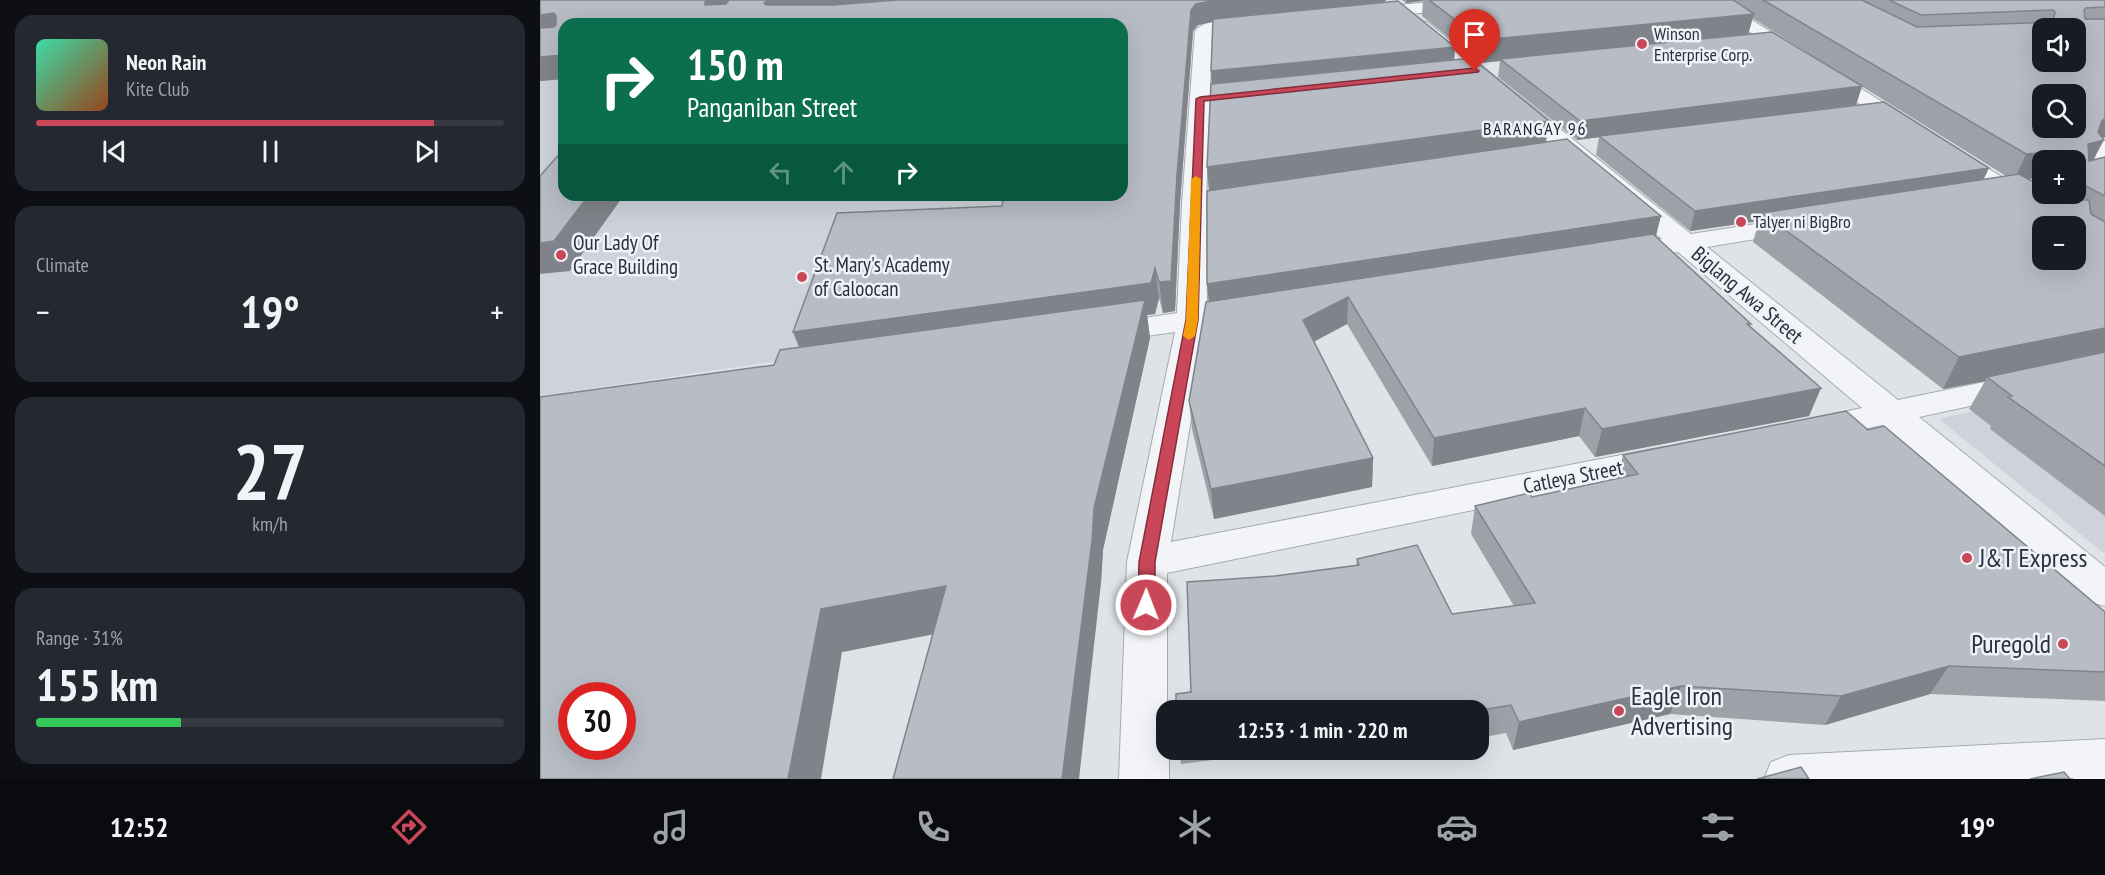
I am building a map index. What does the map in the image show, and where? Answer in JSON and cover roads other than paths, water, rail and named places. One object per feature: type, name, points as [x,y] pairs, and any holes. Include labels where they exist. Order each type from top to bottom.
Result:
[{"type":"street","points":[[1343,15],[1395,5],[1511,0]]},
{"type":"street","points":[[1709,0],[2051,216]]},
{"type":"street","name":"Biglang Awa Street","points":[[1395,5],[1890,414],[2096,575]]},
{"type":"street","points":[[1144,779],[1147,562],[1192,320],[1194,203],[1211,98],[1204,31],[1214,27],[1273,22]]},
{"type":"street","points":[[1748,43],[1772,40]]},
{"type":"street","points":[[1452,73],[1499,68]]},
{"type":"street","points":[[1848,115],[1883,110]]},
{"type":"street","points":[[1546,152],[1605,145]]},
{"type":"street","points":[[1975,197],[2032,188]]},
{"type":"street","points":[[1194,203],[1218,200]]},
{"type":"street","points":[[1590,258],[1824,221]]},
{"type":"street","points":[[1073,337],[1274,307]]},
{"type":"street","points":[[1785,435],[2105,368]]},
{"type":"street","name":"Catleya Street","points":[[1147,562],[1692,453]]},
{"type":"street","points":[[1789,779],[2105,762]]},
{"type":"lane","points":[[2098,173],[2095,153],[2105,143]]},
{"type":"place","name":"Winson Enterprise Corp.","points":[[1642,44]]},
{"type":"place","name":"Talyer ni BigBro","points":[[1741,222]]},
{"type":"place","name":"Our Lady Of Grace Building","points":[[561,255]]},
{"type":"place","name":"St. Mary's Academy of Caloocan","points":[[802,277]]},
{"type":"place","name":"J&T Express","points":[[1967,558]]},
{"type":"place","name":"Puregold","points":[[2063,644]]},
{"type":"place","name":"Eagle Iron Advertising","points":[[1619,711]]},
{"type":"district","name":"BARANGAY 96","points":[[1535,129]]}]
